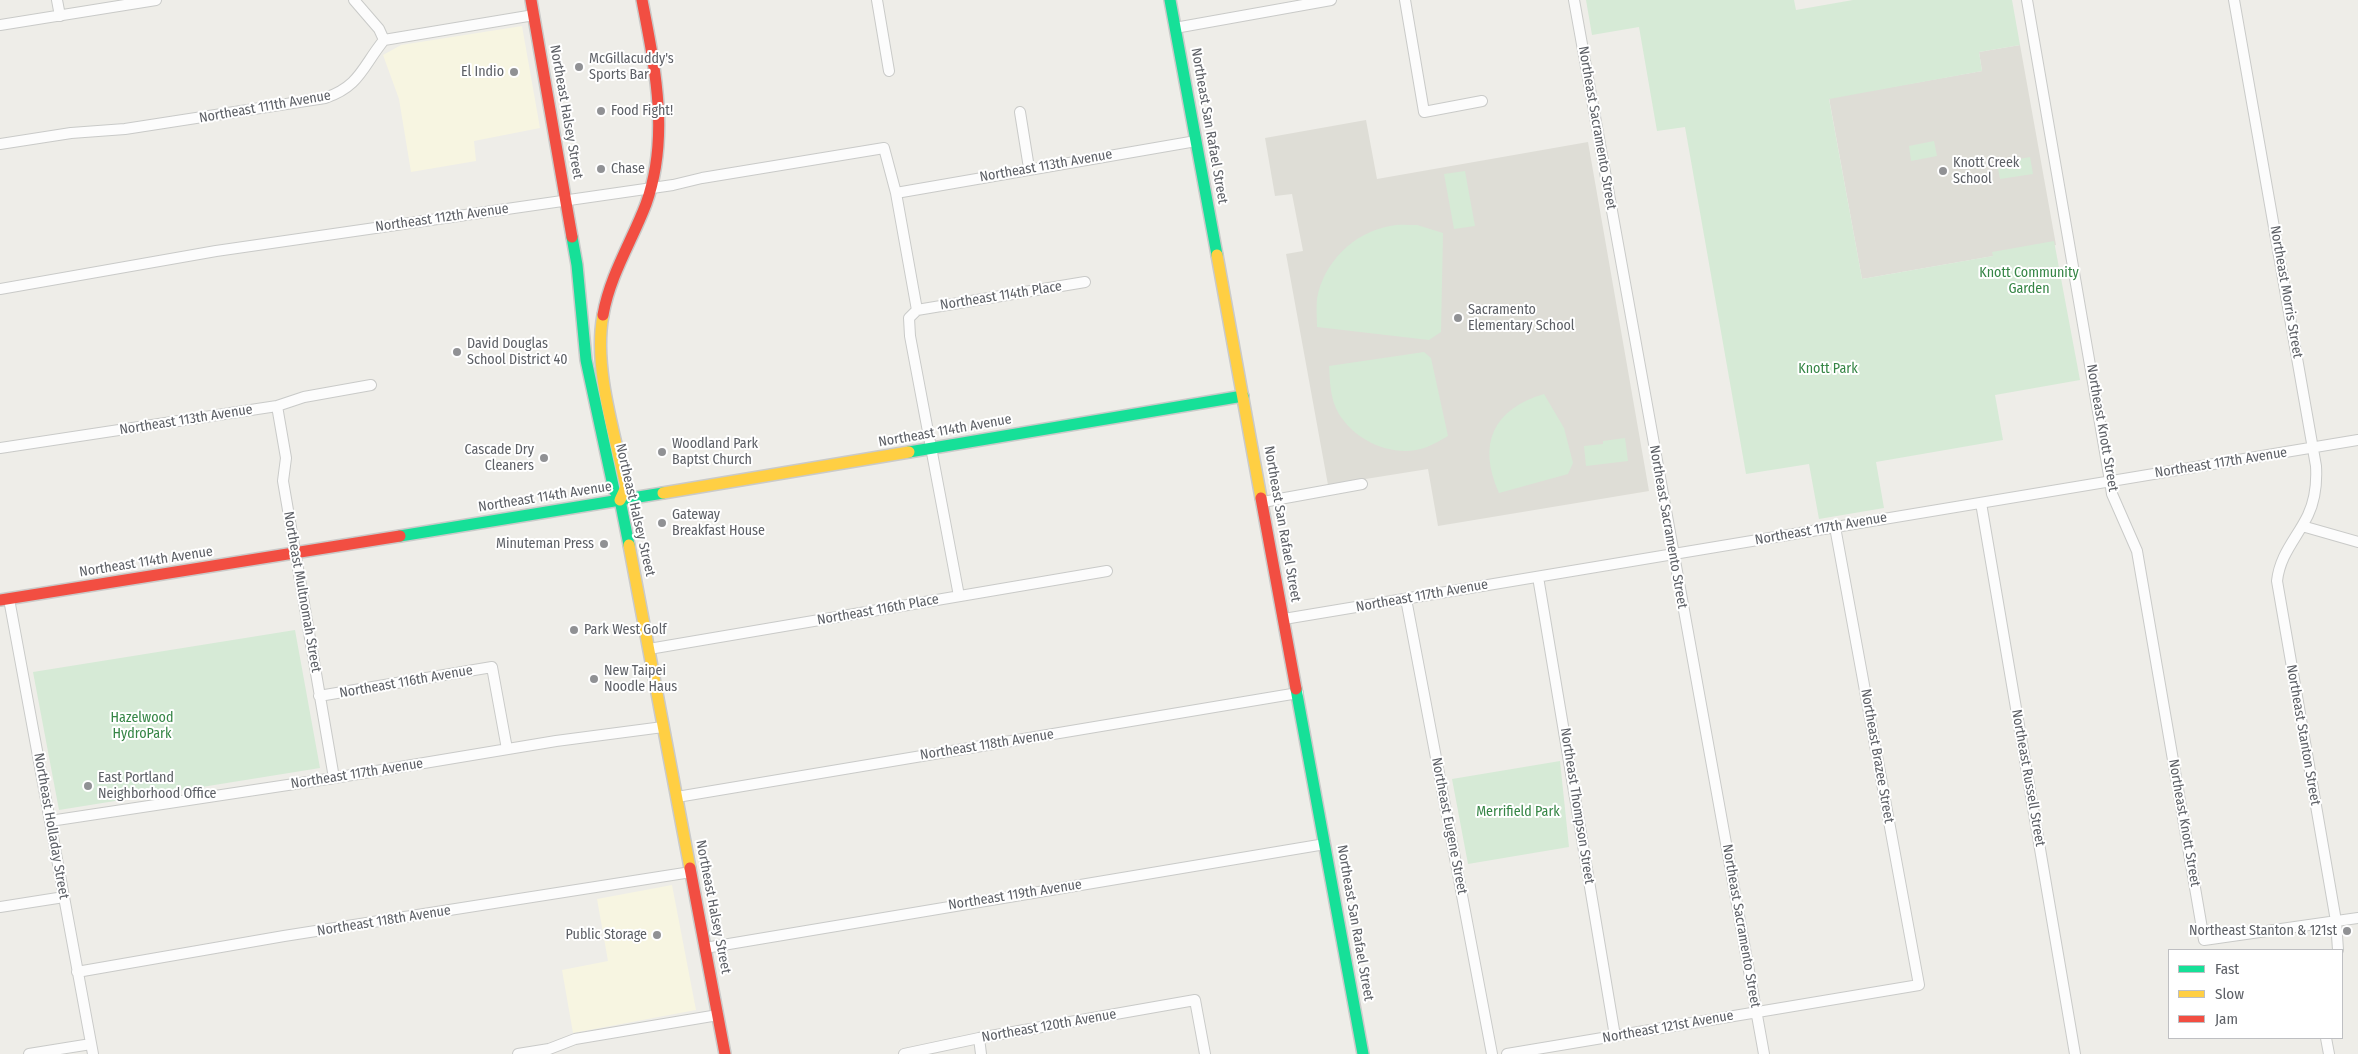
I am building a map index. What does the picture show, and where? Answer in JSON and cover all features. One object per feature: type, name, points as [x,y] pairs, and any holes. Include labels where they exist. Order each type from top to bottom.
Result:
[{"type":"street","points":[[57,0],[60,16]]},
{"type":"street","points":[[0,25],[156,0]]},
{"type":"street","points":[[354,0],[376,25],[384,40],[534,15]]},
{"type":"street","name":"Northeast Halsey Street","points":[[531,0],[577,265],[588,367],[614,490],[620,500],[726,1054]]},
{"type":"street","points":[[620,500],[626,487],[602,364],[602,317],[612,278],[652,186],[659,137],[659,112],[642,0]]},
{"type":"street","points":[[877,0],[889,71]]},
{"type":"street","name":"Northeast San Rafael Street","points":[[1170,0],[1363,1054]]},
{"type":"street","points":[[1175,28],[1331,0]]},
{"type":"street","points":[[1405,0],[1424,112],[1482,101]]},
{"type":"street","name":"Northeast Sacramento Street","points":[[1574,0],[1764,1054]]},
{"type":"street","name":"Northeast Knott Street","points":[[2027,0],[2110,481],[2117,507],[2129,529],[2137,551],[2204,940],[2336,921]]},
{"type":"street","name":"Northeast Morris Street","points":[[2234,0],[2314,447],[2316,466],[2315,491],[2302,526]]},
{"type":"street","name":"Northeast 111th Avenue","points":[[0,144],[71,134],[125,130],[325,98],[343,92],[356,81],[384,40]]},
{"type":"street","points":[[1020,112],[1029,168]]},
{"type":"street","name":"Northeast 113th Avenue","points":[[896,192],[1196,141]]},
{"type":"street","name":"Northeast 112th Avenue","points":[[0,289],[216,251],[566,201],[652,186],[673,185],[702,178],[884,148],[896,192]]},
{"type":"street","points":[[896,192],[917,310],[912,314],[908,324],[959,596]]},
{"type":"street","name":"Northeast 114th Place","points":[[917,310],[1086,282]]},
{"type":"street","name":"Northeast 113th Avenue","points":[[0,448],[277,406],[304,397],[371,385]]},
{"type":"street","name":"Northeast 114th Avenue","points":[[5,600],[1243,396]]},
{"type":"street","name":"Northeast Multnomah Street","points":[[277,406],[286,458],[283,481],[334,778]]},
{"type":"street","name":"Northeast 117th Avenue","points":[[1284,619],[2358,440]]},
{"type":"street","points":[[1262,502],[1362,484]]},
{"type":"street","name":"Northeast Russell Street","points":[[1981,503],[2075,1054]]},
{"type":"street","points":[[2302,526],[2358,542]]},
{"type":"street","name":"Northeast Stanton Street","points":[[2302,526],[2281,560],[2277,576],[2277,592],[2336,921],[2338,949]]},
{"type":"street","name":"Northeast Brazee Street","points":[[1835,527],[1919,985]]},
{"type":"street","name":"Northeast 116th Place","points":[[649,649],[1107,571]]},
{"type":"street","name":"Northeast Thompson Street","points":[[1538,577],[1615,1036]]},
{"type":"street","name":"Northeast Eugene Street","points":[[1406,598],[1492,1054]]},
{"type":"street","name":"Northeast Holladay Street","points":[[5,600],[50,821],[92,1049]]},
{"type":"street","name":"Northeast 116th Avenue","points":[[319,696],[492,667],[507,749]]},
{"type":"street","name":"Northeast 118th Avenue","points":[[677,797],[1298,693]]},
{"type":"street","name":"Northeast 117th Avenue","points":[[50,821],[334,778],[507,749],[663,727]]},
{"type":"street","name":"Northeast 119th Avenue","points":[[705,948],[1325,844]]},
{"type":"street","name":"Northeast 118th Avenue","points":[[77,972],[294,935],[691,872]]},
{"type":"street","points":[[0,906],[64,896]]},
{"type":"street","points":[[2336,921],[2358,918]]},
{"type":"street","name":"Northeast 121st Avenue","points":[[1507,1054],[1919,985]]},
{"type":"street","name":"Northeast 120th Avenue","points":[[904,1054],[979,1038],[1195,1000],[1205,1054]]},
{"type":"street","points":[[518,1054],[548,1049],[575,1039],[718,1015]]},
{"type":"street","points":[[979,1038],[981,1054]]},
{"type":"street","points":[[2326,1039],[2329,1054]]},
{"type":"street","points":[[29,1054],[92,1049]]},
{"type":"shaded area","points":[[522,26],[540,128],[474,141],[476,161],[411,172],[399,99],[383,55],[401,45]]},
{"type":"shaded area","name":"Knott Creek School","points":[[2020,45],[2056,245],[1862,279],[1829,98],[1982,71],[1979,52]]},
{"type":"shaded area","name":"Sacramento Elementary School","points":[[1366,120],[1377,179],[1588,142],[1649,491],[1438,526],[1428,469],[1328,485],[1286,254],[1303,251],[1292,194],[1275,196],[1265,138]]},
{"type":"shaded area","name":"Public Storage","points":[[672,885],[696,1010],[573,1033],[562,970],[608,961],[597,899]]},
{"type":"green space","name":"Knott Park","points":[[1586,0],[1794,0],[1796,10],[1853,0],[2012,0],[2020,45],[1979,52],[1982,71],[1829,99],[1862,279],[1993,256],[1992,252],[2054,241],[2080,380],[1995,395],[2003,440],[1876,462],[1884,508],[1819,519],[1809,464],[1746,474],[1685,127],[1657,131],[1639,27],[1592,35]]},
{"type":"green space","points":[[1934,141],[1937,156],[1911,161],[1909,146]]},
{"type":"green space","points":[[2030,157],[2033,174],[2000,179],[1997,163]]},
{"type":"green space","points":[[1465,171],[1475,226],[1454,229],[1444,174]]},
{"type":"green space","points":[[1396,225],[1417,225],[1443,233],[1441,332],[1429,340],[1317,327],[1317,299],[1320,286],[1326,273],[1342,251],[1364,235],[1377,229]]},
{"type":"green space","points":[[1424,352],[1431,358],[1448,436],[1427,447],[1402,451],[1377,446],[1355,433],[1346,424],[1336,408],[1331,390],[1329,366]]},
{"type":"green space","points":[[1544,394],[1564,428],[1573,463],[1568,474],[1499,493],[1490,459],[1490,444],[1494,431],[1512,409]]},
{"type":"green space","points":[[1625,438],[1628,461],[1586,466],[1584,446],[1603,444],[1603,441]]},
{"type":"green space","name":"Hazelwood HydroPark","points":[[295,630],[320,768],[59,810],[33,672]]},
{"type":"green space","name":"Merrifield Park","points":[[1560,761],[1569,847],[1468,864],[1452,779]]},
{"type":"traffic: fast","points":[[1170,0],[1217,255]]},
{"type":"traffic: fast","points":[[572,237],[577,265],[586,360],[614,490],[620,500],[629,545]]},
{"type":"traffic: fast","points":[[909,452],[1243,396]]},
{"type":"traffic: fast","points":[[400,536],[663,493]]},
{"type":"traffic: fast","points":[[1296,689],[1363,1054]]},
{"type":"traffic: slow","points":[[1217,255],[1261,498]]},
{"type":"traffic: slow","points":[[603,315],[601,335],[603,379],[626,487],[620,500]]},
{"type":"traffic: slow","points":[[663,493],[909,452]]},
{"type":"traffic: slow","points":[[629,545],[690,868]]},
{"type":"traffic: jam","points":[[531,0],[572,237]]},
{"type":"traffic: jam","points":[[603,315],[616,272],[646,204],[653,179],[657,153],[659,128],[658,102],[642,0]]},
{"type":"traffic: jam","points":[[1261,498],[1296,689]]},
{"type":"traffic: jam","points":[[0,600],[400,536]]},
{"type":"traffic: jam","points":[[690,868],[725,1054]]},
{"type":"place","name":"McGillacuddy's Sports Bar","points":[[579,67]]},
{"type":"place","name":"El Indio","points":[[514,72]]},
{"type":"place","name":"Food Fight!","points":[[601,111]]},
{"type":"place","name":"Chase","points":[[601,169]]},
{"type":"place","name":"Knott Creek School","points":[[1943,171]]},
{"type":"place","name":"Sacramento Elementary School","points":[[1458,318]]},
{"type":"place","name":"David Douglas School District 40","points":[[457,352]]},
{"type":"place","name":"Woodland Park Baptst Church","points":[[662,452]]},
{"type":"place","name":"Cascade Dry Cleaners","points":[[544,458]]},
{"type":"place","name":"Gateway Breakfast House","points":[[662,523]]},
{"type":"place","name":"Minuteman Press","points":[[604,544]]},
{"type":"place","name":"Park West Golf","points":[[574,630]]},
{"type":"place","name":"New Taipei Noodle Haus","points":[[594,679]]},
{"type":"place","name":"East Portland Neighborhood Office","points":[[88,786]]},
{"type":"place","name":"Northeast Stanton & 121st","points":[[2347,931]]},
{"type":"place","name":"Public Storage","points":[[657,935]]},
{"type":"park label","name":"Knott Community Garden","points":[[2029,282]]}]
